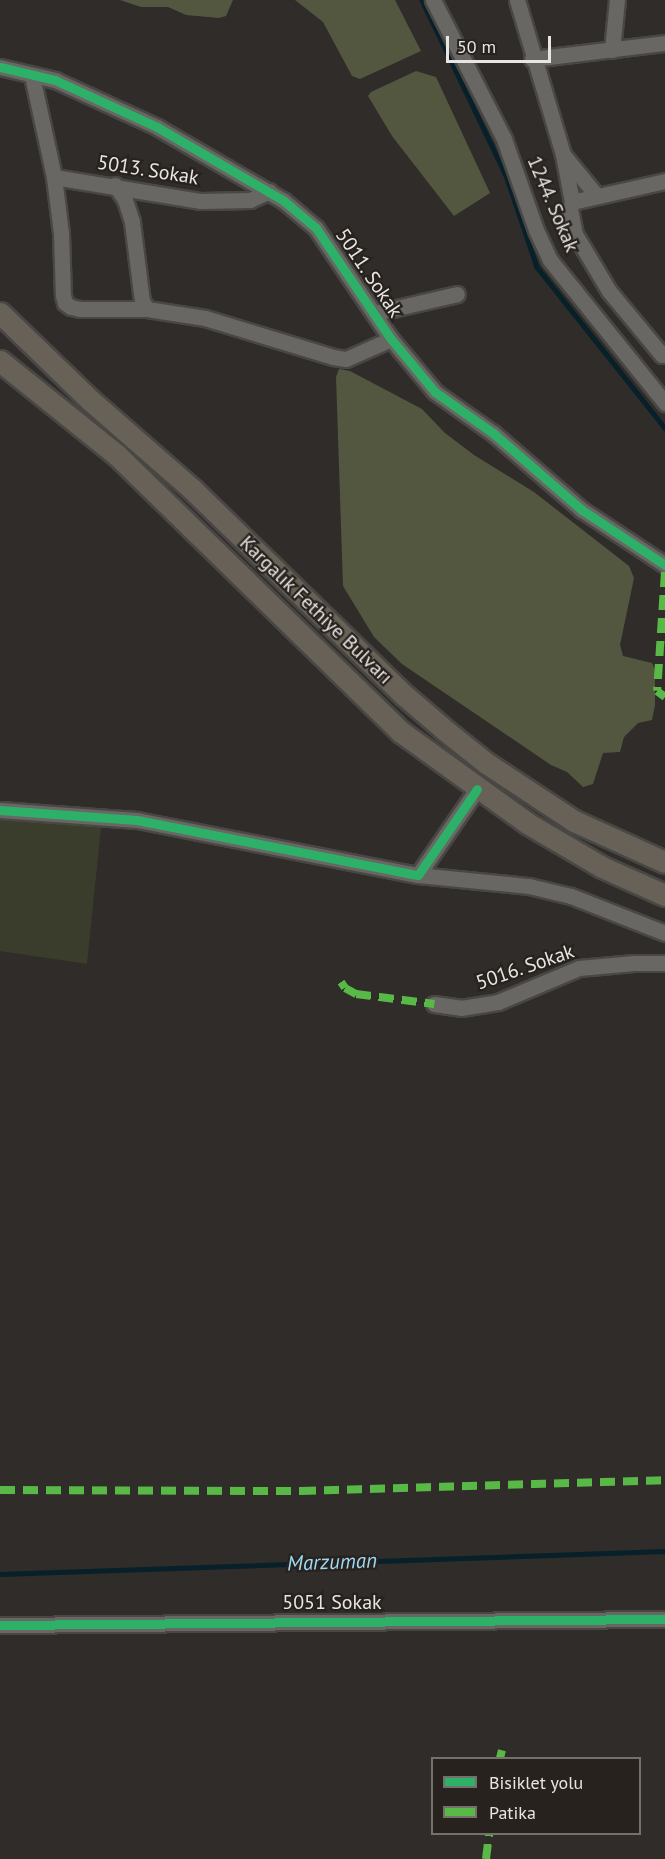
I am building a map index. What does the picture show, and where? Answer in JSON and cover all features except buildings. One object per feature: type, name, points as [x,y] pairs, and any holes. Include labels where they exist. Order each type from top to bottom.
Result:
[{"type":"highway","name":"Kargalık Fethiye Bulvarı","points":[[0,313],[90,400],[193,490],[404,694],[446,731],[486,763],[574,821],[665,862]]},
{"type":"highway","name":"Kargalık Fethiye Bulvarı","points":[[0,361],[117,455],[401,732],[527,823],[602,867],[665,895]]},
{"type":"street","name":"1244. Sokak","points":[[433,0],[504,139],[536,230],[550,260],[665,403]]},
{"type":"street","points":[[517,0],[532,59],[563,154],[575,234],[609,291],[662,355],[665,353]]},
{"type":"street","points":[[612,50],[617,0]]},
{"type":"street","points":[[532,59],[665,43]]},
{"type":"street","name":"5011. Sokak","points":[[0,67],[68,85],[158,127],[269,191],[316,228],[391,339],[435,392],[493,433],[582,510],[665,565]]},
{"type":"street","points":[[32,76],[54,177],[65,303],[80,309],[147,309],[226,323],[333,357],[346,359],[391,339]]},
{"type":"street","points":[[563,154],[597,196]]},
{"type":"street","name":"5013. Sokak","points":[[54,177],[115,185],[201,201],[250,200],[269,191]]},
{"type":"street","points":[[572,202],[665,181]]},
{"type":"street","points":[[115,185],[125,200],[132,222],[142,301],[147,309]]},
{"type":"street","points":[[375,314],[457,294]]},
{"type":"street","points":[[418,875],[477,789]]},
{"type":"street","points":[[0,810],[137,820],[418,875],[529,886],[571,896],[665,933]]},
{"type":"street","name":"5016. Sokak","points":[[434,1004],[461,1008],[478,1006],[520,994],[579,968],[665,963]]},
{"type":"street","name":"5051 Sokak","points":[[0,1625],[665,1619]]},
{"type":"green space","points":[[120,0],[233,0],[226,16],[219,18],[186,15],[168,7],[141,7]]},
{"type":"green space","points":[[295,0],[395,0],[421,51],[360,79],[352,76],[323,22]]},
{"type":"green space","points":[[416,71],[436,77],[490,193],[454,216],[392,136],[368,96],[371,92]]},
{"type":"green space","points":[[339,369],[350,371],[422,409],[445,433],[474,455],[534,492],[629,566],[634,578],[620,645],[623,656],[652,663],[655,670],[655,705],[652,720],[638,723],[624,737],[620,752],[603,753],[593,784],[583,787],[567,772],[551,765],[402,664],[374,637],[343,586],[336,377]]},
{"type":"green space","points":[[0,812],[102,818],[87,964],[0,951]]},
{"type":"waterway","points":[[422,0],[506,175],[537,267],[665,428]]},
{"type":"waterway","name":"Marzuman","points":[[0,1574],[665,1551]]},
{"type":"marked path","points":[[665,572],[657,691],[665,697]]},
{"type":"marked path","points":[[341,982],[345,988],[356,994],[434,1004]]},
{"type":"marked path","points":[[0,1490],[301,1491],[665,1480]]},
{"type":"marked path","points":[[500,1757],[502,1750]]},
{"type":"marked path","points":[[486,1859],[489,1835]]},
{"type":"cycle path","points":[[0,67],[55,80],[157,127],[284,201],[316,228],[391,339],[435,392],[493,433],[582,510],[665,565]]},
{"type":"cycle path","points":[[0,810],[137,820],[418,875],[477,789]]},
{"type":"cycle path","points":[[0,1625],[665,1619]]}]
